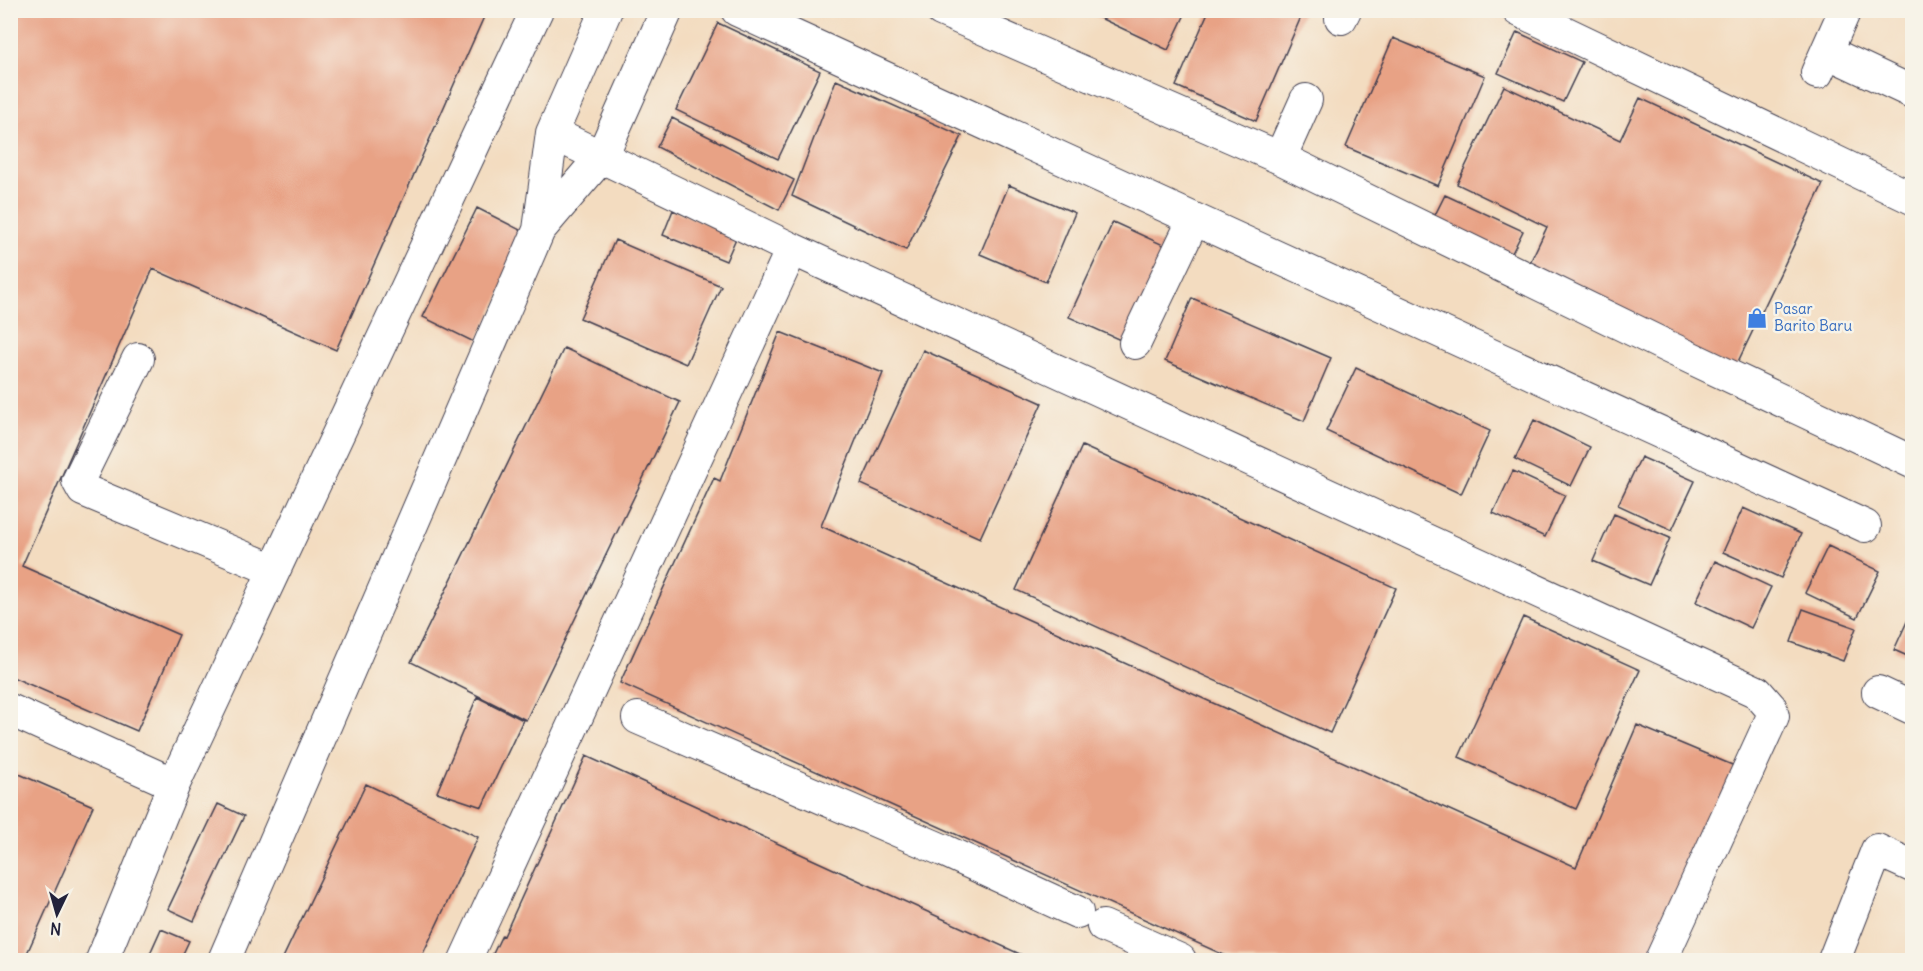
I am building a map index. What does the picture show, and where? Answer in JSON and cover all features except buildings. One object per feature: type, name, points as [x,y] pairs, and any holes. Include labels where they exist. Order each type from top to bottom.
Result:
[{"type":"lane","points":[[102,960],[174,784],[537,10]]},
{"type":"lane","points":[[224,960],[539,230],[552,133],[606,10]]},
{"type":"lane","points":[[539,230],[602,156],[667,10]]},
{"type":"lane","points":[[737,10],[1865,526]]},
{"type":"lane","points":[[941,10],[1280,158],[1668,347],[1912,462]]},
{"type":"lane","points":[[1518,10],[1912,198]]},
{"type":"lane","points":[[1845,10],[1822,62],[1912,92]]},
{"type":"lane","points":[[1280,158],[1306,100]]},
{"type":"lane","points":[[552,133],[792,249],[1757,692],[1771,708],[1773,716],[1661,960]]},
{"type":"lane","points":[[1135,343],[1194,219]]},
{"type":"lane","points":[[465,960],[792,249]]},
{"type":"lane","points":[[138,359],[78,481],[79,486],[83,490],[274,570]]},
{"type":"lane","points":[[1878,692],[1912,708]]},
{"type":"lane","points":[[10,710],[174,784]]},
{"type":"lane","points":[[638,718],[945,851],[1180,960]]},
{"type":"lane","points":[[1834,960],[1877,850],[1912,866]]},
{"type":"place","name":"Pasar Barito Baru","points":[[1757,318]]}]
